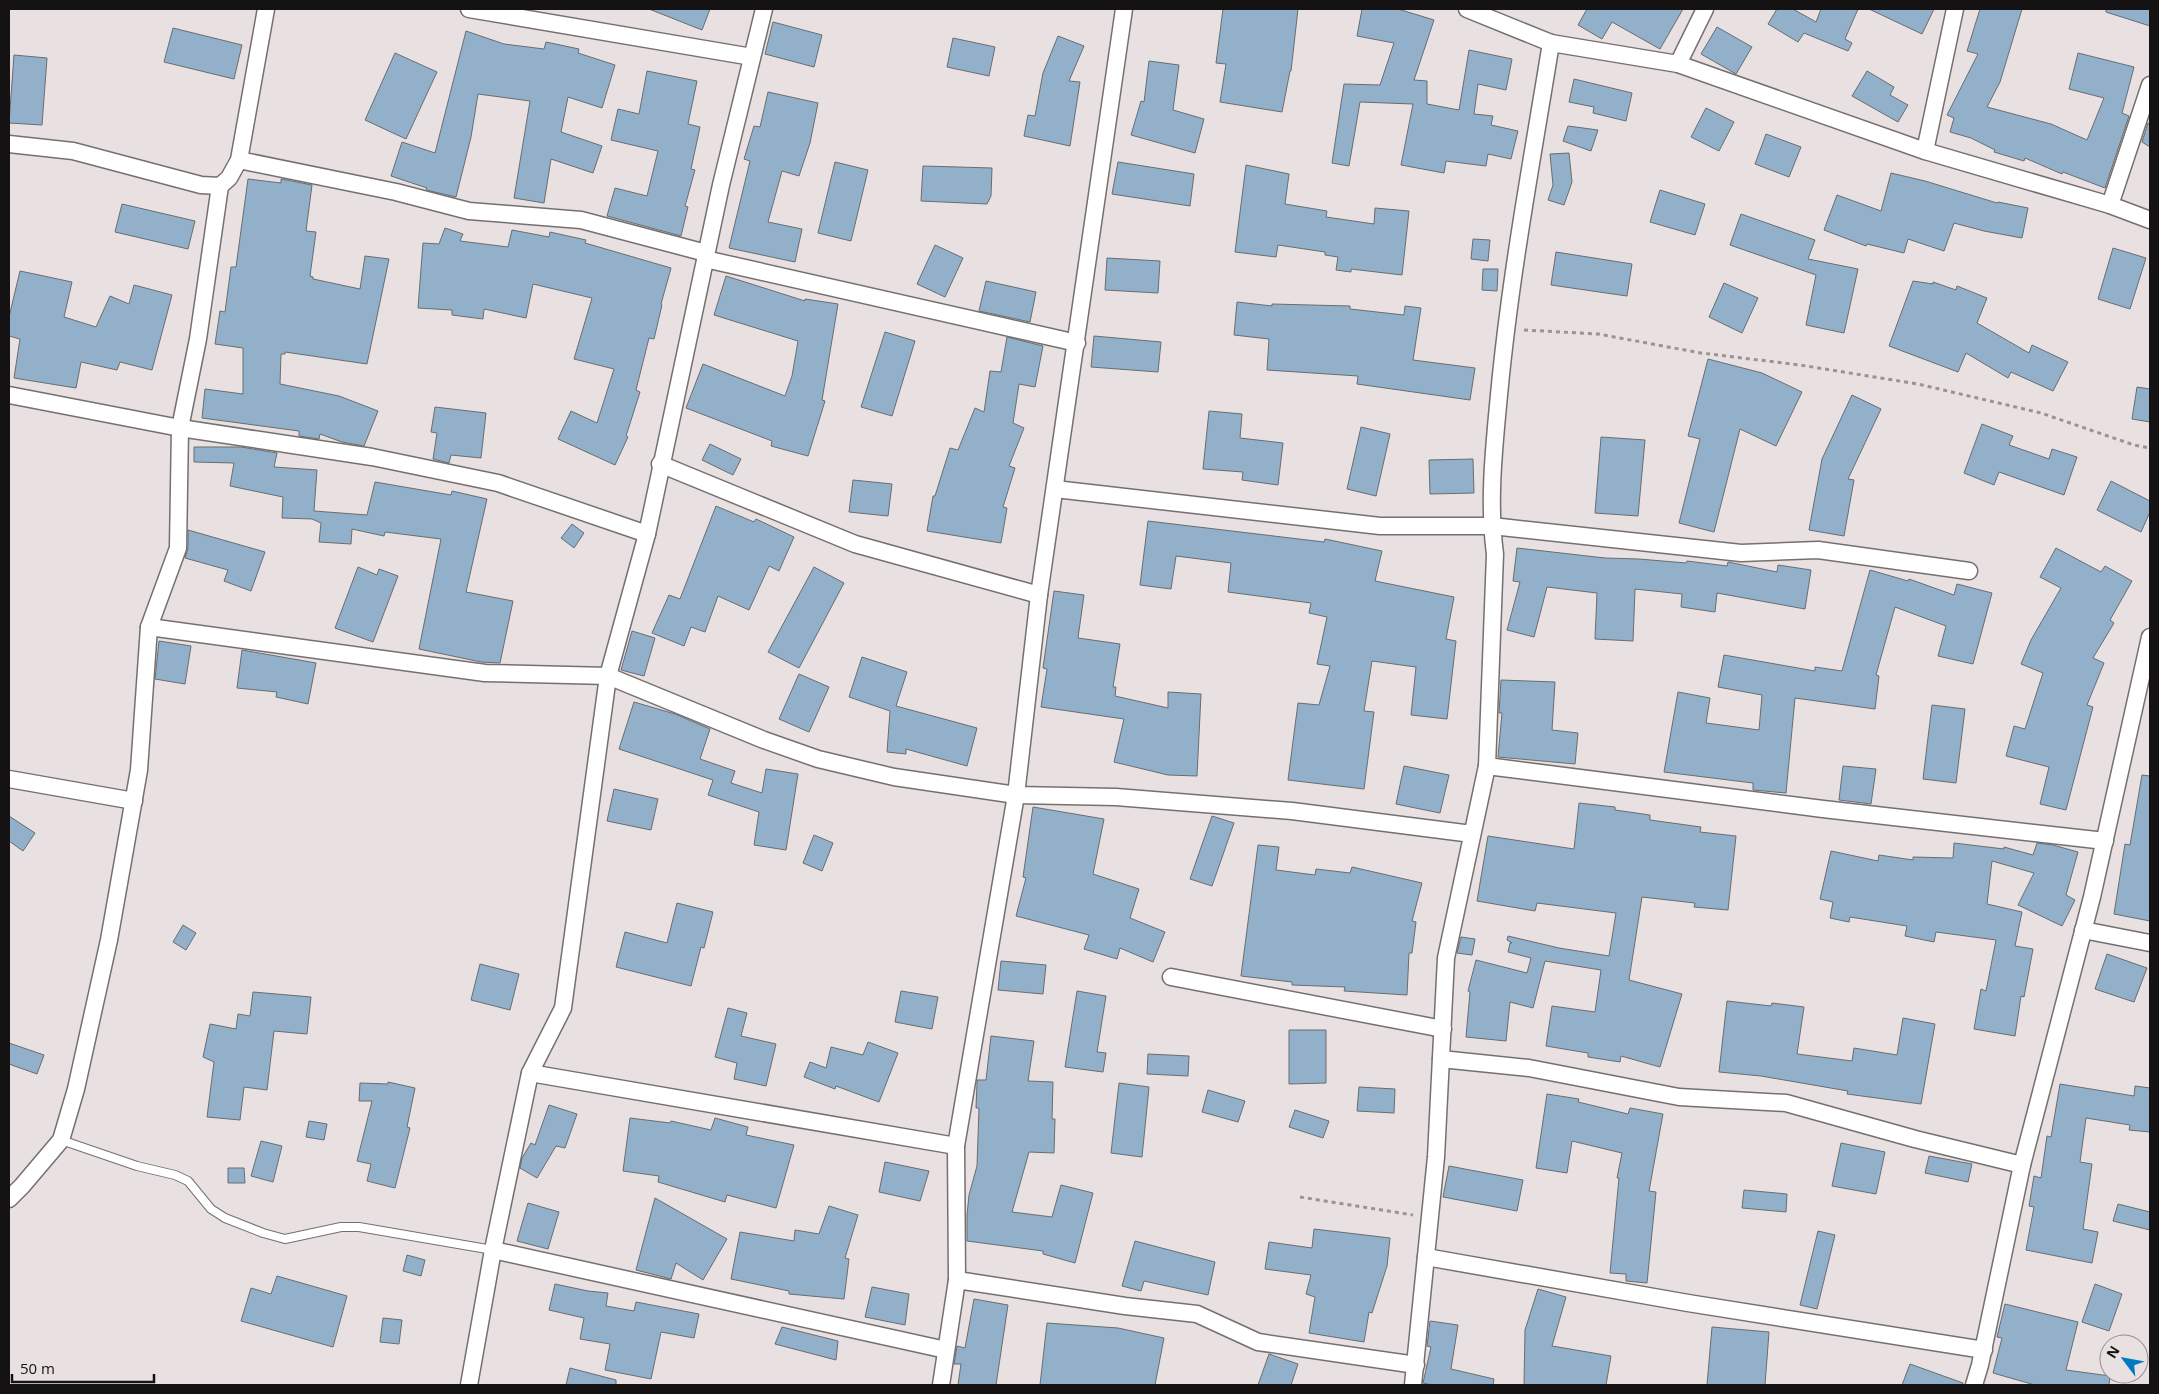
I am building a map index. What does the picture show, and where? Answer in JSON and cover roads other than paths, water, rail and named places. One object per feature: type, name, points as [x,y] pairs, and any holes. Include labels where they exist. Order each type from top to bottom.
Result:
[{"type":"street","points":[[9,1198],[22,1186],[61,1140],[76,1089],[109,940],[139,770],[149,627],[178,548],[180,428],[198,339],[220,186],[229,178],[239,160],[266,9]]},
{"type":"street","points":[[469,9],[525,13],[752,57]]},
{"type":"street","points":[[468,1385],[530,1073],[563,1008],[608,676],[647,534],[660,464],[721,185],[764,9]]},
{"type":"street","points":[[941,1385],[957,1280],[956,1146],[1016,794],[1039,595],[1124,9]]},
{"type":"street","points":[[1678,64],[1705,9]]},
{"type":"street","points":[[1925,151],[1954,9]]},
{"type":"street","points":[[1475,10],[1551,43],[1678,64],[1925,151],[2110,205],[2150,220]]},
{"type":"street","points":[[1413,1385],[1436,1158],[1446,958],[1487,766],[1496,554],[1492,526],[1494,442],[1506,329],[1551,43]]},
{"type":"street","points":[[2110,205],[2150,85]]},
{"type":"street","points":[[9,144],[74,151],[201,185],[220,186]]},
{"type":"street","points":[[239,160],[396,192],[469,211],[581,220],[706,256],[1077,343]]},
{"type":"street","points":[[9,394],[180,428],[372,458],[498,483],[647,534]]},
{"type":"street","points":[[660,464],[855,544],[1039,595]]},
{"type":"street","points":[[1055,489],[1380,526],[1492,526],[1741,553],[1818,550],[1969,571]]},
{"type":"street","points":[[149,627],[485,673],[608,676],[764,740],[818,759],[894,777],[1016,794],[1116,797],[1282,810],[1472,834]]},
{"type":"street","points":[[1974,1385],[1984,1350],[2022,1165],[2105,840],[2150,637]]},
{"type":"street","points":[[1487,766],[1823,808],[2105,840]]},
{"type":"street","points":[[9,779],[134,800]]},
{"type":"street","points":[[2083,930],[2150,942]]},
{"type":"street","points":[[1171,977],[1443,1029]]},
{"type":"street","points":[[1441,1059],[1529,1068],[1679,1097],[1786,1103],[2022,1165]]},
{"type":"street","points":[[530,1073],[956,1146]]},
{"type":"street","points":[[494,1250],[946,1350]]},
{"type":"street","points":[[1426,1257],[1716,1308],[1984,1350]]},
{"type":"street","points":[[957,1280],[1125,1306],[1197,1314],[1258,1342],[1416,1365]]},
{"type":"lane","points":[[61,1140],[136,1166],[175,1175],[188,1182],[211,1209],[225,1218],[285,1238],[341,1227],[360,1227],[494,1250]]}]
